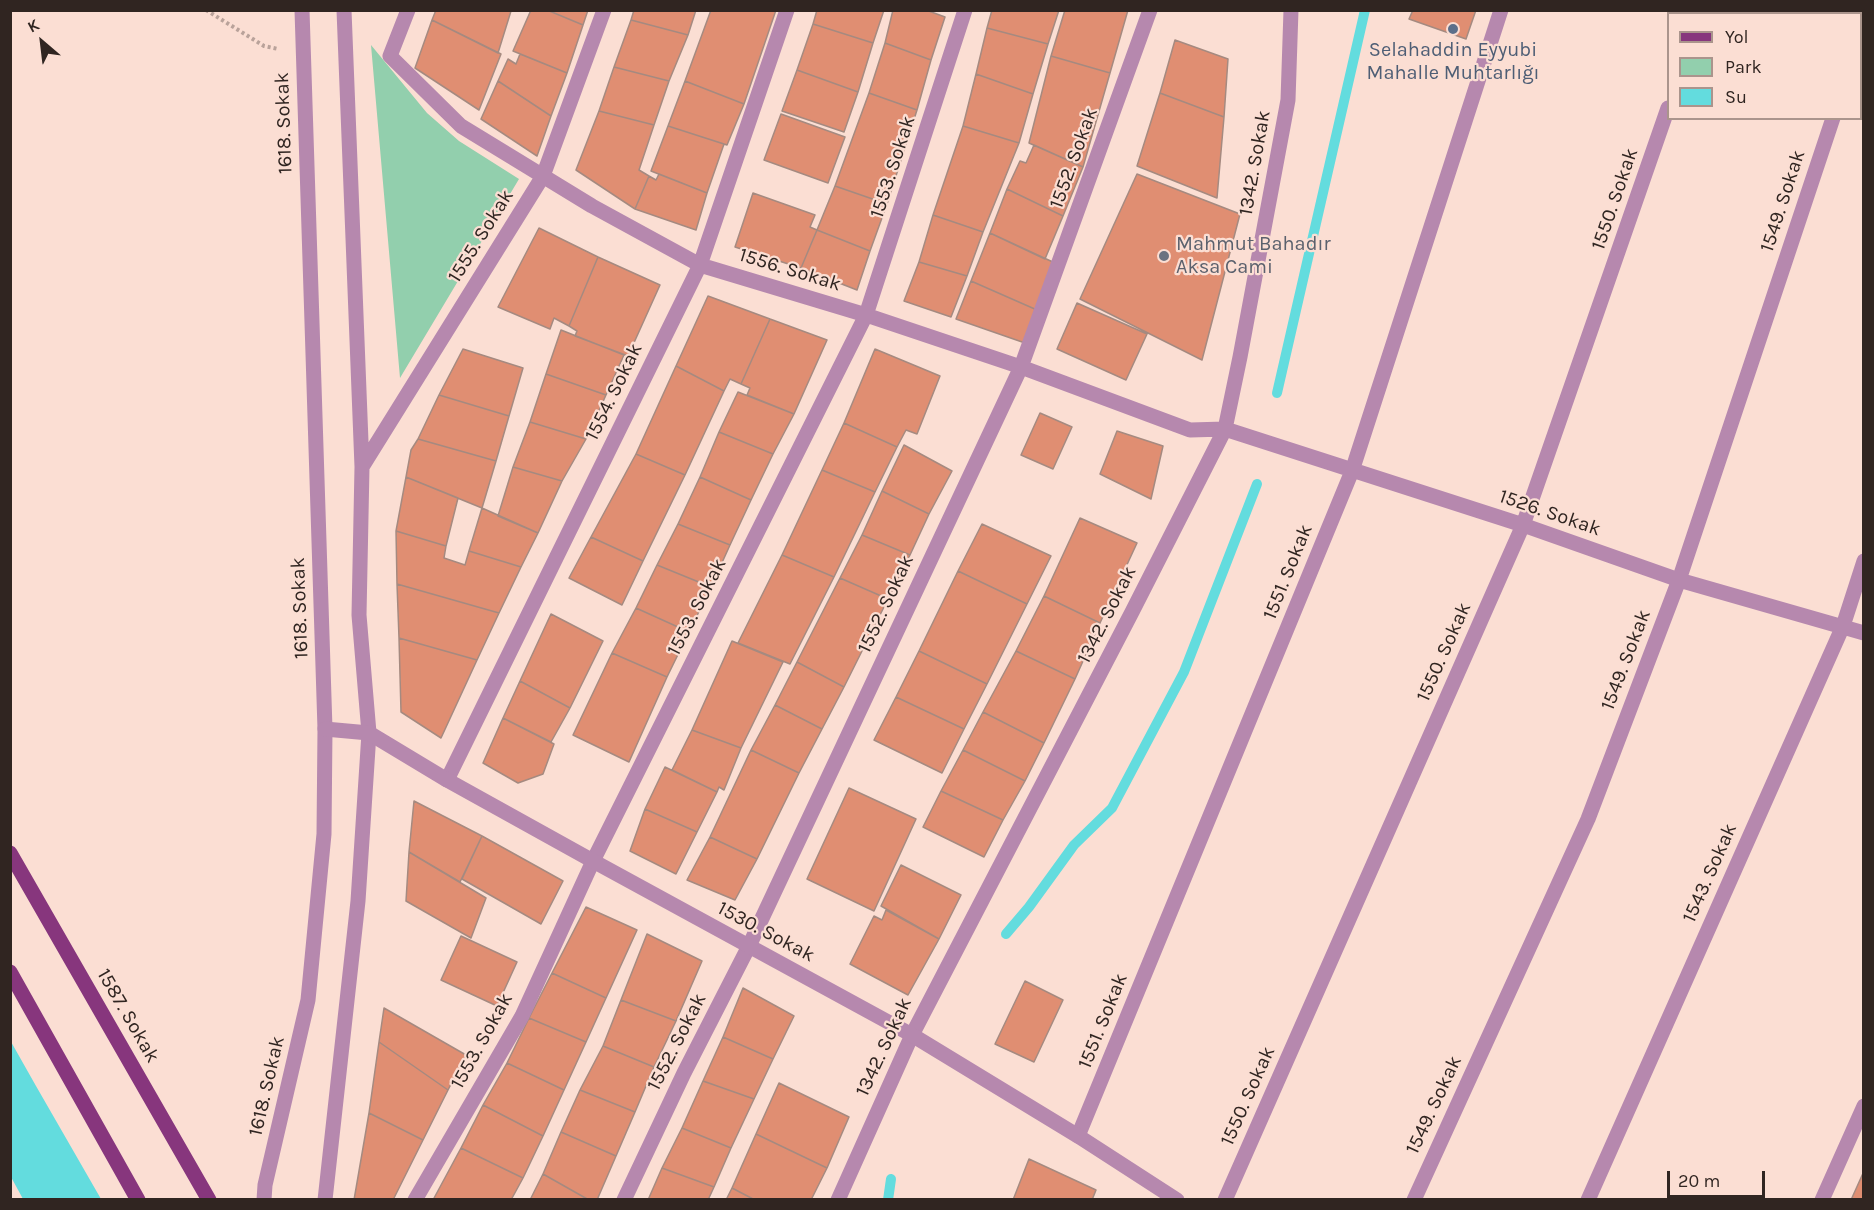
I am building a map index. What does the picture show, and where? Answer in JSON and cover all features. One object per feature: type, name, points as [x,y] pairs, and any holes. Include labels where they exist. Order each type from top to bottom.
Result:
[{"type":"main road","name":"1587. Sokak","points":[[10,853],[209,1200]]},
{"type":"main road","points":[[10,972],[138,1200]]},
{"type":"street","name":"1618. Sokak","points":[[264,1200],[265,1185],[308,1000],[324,834],[325,729],[302,10]]},
{"type":"street","points":[[325,1200],[358,901],[369,733],[359,615],[362,467],[344,10]]},
{"type":"street","name":"1556. Sokak","points":[[408,10],[390,56],[460,126],[629,227],[700,265],[866,315],[1021,367],[1190,430],[1225,429]]},
{"type":"street","name":"1555. Sokak","points":[[362,467],[543,176],[604,10]]},
{"type":"street","name":"1554. Sokak","points":[[447,780],[700,265],[787,10]]},
{"type":"street","name":"1553. Sokak","points":[[415,1200],[522,1016],[593,861],[866,315],[965,10]]},
{"type":"street","name":"1552. Sokak","points":[[624,1200],[684,1073],[749,946],[1021,367],[1150,10]]},
{"type":"street","name":"1342. Sokak","points":[[838,1200],[912,1035],[1225,429],[1288,100],[1291,10]]},
{"type":"street","name":"1551. Sokak","points":[[1078,1136],[1352,471],[1502,10]]},
{"type":"street","name":"1550. Sokak","points":[[1225,1200],[1523,525],[1667,111]]},
{"type":"street","name":"1549. Sokak","points":[[1414,1200],[1588,819],[1679,580],[1832,120]]},
{"type":"street","name":"1526. Sokak","points":[[1225,429],[1523,525],[1679,580],[1863,633]]},
{"type":"street","name":"1543. Sokak","points":[[1588,1200],[1843,626],[1863,561]]},
{"type":"street","name":"1530. Sokak","points":[[325,729],[369,733],[447,780],[912,1035],[1078,1136],[1177,1200]]},
{"type":"street","points":[[1822,1200],[1863,1106]]},
{"type":"path","points":[[206,10],[264,46],[303,54]]},
{"type":"green space","points":[[1848,10],[1848,12],[1697,11]]},
{"type":"green space","points":[[371,45],[427,113],[459,141],[519,179],[400,378]]},
{"type":"water","points":[[10,1040],[101,1199],[23,1199],[11,1177]]},
{"type":"building","points":[[436,10],[511,11],[498,53],[432,20]]},
{"type":"building","points":[[531,10],[547,10],[583,25],[567,73],[513,51]]},
{"type":"building","points":[[547,10],[588,10],[583,25]]},
{"type":"building","points":[[634,10],[696,10],[688,35],[631,20]]},
{"type":"building","points":[[711,10],[776,10],[744,104],[685,81]]},
{"type":"building","points":[[817,10],[884,10],[873,43],[813,24]]},
{"type":"building","points":[[893,10],[926,10],[945,17],[931,60],[885,43]]},
{"type":"building","points":[[992,10],[1059,10],[1048,44],[987,28]]},
{"type":"building","points":[[1065,10],[1128,10],[1110,73],[1051,56]]},
{"type":"building","name":"Selahaddin Eyyubi Mahalle Muhtarlığı","points":[[1413,10],[1476,10],[1466,39],[1409,19]]},
{"type":"building","points":[[432,20],[501,54],[479,110],[415,68]]},
{"type":"building","points":[[631,20],[688,35],[669,81],[614,67]]},
{"type":"building","points":[[813,24],[873,43],[858,92],[797,70]]},
{"type":"building","points":[[987,28],[1048,44],[1033,94],[976,74]]},
{"type":"building","points":[[1175,40],[1228,59],[1224,117],[1160,93]]},
{"type":"building","points":[[885,43],[931,60],[917,110],[869,93]]},
{"type":"building","points":[[520,54],[567,73],[551,116],[498,81],[508,59],[516,64]]},
{"type":"building","points":[[1051,56],[1110,73],[1083,167],[1029,143]]},
{"type":"building","points":[[614,67],[669,81],[654,125],[599,111]]},
{"type":"building","points":[[797,70],[858,92],[844,132],[782,111]]},
{"type":"building","points":[[976,74],[1033,94],[1019,143],[963,126]]},
{"type":"building","points":[[498,81],[551,116],[537,156],[481,119]]},
{"type":"building","points":[[685,81],[744,104],[727,145],[668,126]]},
{"type":"building","points":[[869,93],[917,110],[887,204],[835,186]]},
{"type":"building","points":[[1160,93],[1224,117],[1217,198],[1137,166]]},
{"type":"building","points":[[599,111],[654,125],[639,170],[649,176],[635,209],[576,170]]},
{"type":"building","points":[[781,114],[845,137],[828,183],[764,160]]},
{"type":"building","points":[[668,126],[724,144],[707,193],[651,171]]},
{"type":"building","points":[[963,126],[1019,143],[983,232],[933,215]]},
{"type":"building","points":[[1034,145],[1083,167],[1063,216],[1007,189],[1020,161],[1026,163]]},
{"type":"building","points":[[659,174],[707,193],[696,230],[635,209],[649,176],[656,180]]},
{"type":"building","name":"Mahmut Bahadır Aksa Cami","points":[[1137,174],[1240,214],[1202,360],[1080,299]]},
{"type":"building","points":[[835,186],[887,204],[870,251],[817,230]]},
{"type":"building","points":[[1007,189],[1063,216],[1045,259],[990,233]]},
{"type":"building","points":[[753,193],[815,215],[810,227],[817,230],[801,268],[735,247]]},
{"type":"building","points":[[933,215],[983,232],[967,276],[919,262]]},
{"type":"building","points":[[539,228],[598,257],[569,326],[554,318],[550,329],[498,307]]},
{"type":"building","points":[[817,230],[870,251],[857,290],[801,268]]},
{"type":"building","points":[[990,233],[1055,263],[1037,310],[971,281]]},
{"type":"building","points":[[598,257],[660,285],[628,356],[575,336],[577,331],[569,326]]},
{"type":"building","points":[[919,262],[967,276],[951,317],[904,301]]},
{"type":"building","points":[[971,281],[1037,310],[1025,343],[956,319]]},
{"type":"building","points":[[708,296],[770,319],[741,384],[730,379],[724,391],[676,366]]},
{"type":"building","points":[[1077,303],[1147,334],[1126,380],[1057,349]]},
{"type":"building","points":[[770,319],[827,340],[794,414],[747,395],[750,388],[741,384]]},
{"type":"building","points":[[561,330],[624,355],[606,395],[546,374]]},
{"type":"building","points":[[463,349],[523,368],[509,416],[439,395]]},
{"type":"building","points":[[875,349],[940,376],[917,434],[906,430],[897,447],[844,423]]},
{"type":"building","points":[[676,366],[724,391],[685,475],[636,454]]},
{"type":"building","points":[[546,374],[606,395],[586,439],[530,422]]},
{"type":"building","points":[[738,392],[794,414],[773,454],[719,432]]},
{"type":"building","points":[[439,395],[509,416],[496,461],[418,439]]},
{"type":"building","points":[[1040,413],[1072,427],[1053,469],[1021,455]]},
{"type":"building","points":[[530,422],[586,439],[562,481],[513,467]]},
{"type":"building","points":[[844,423],[897,447],[875,492],[822,470]]},
{"type":"building","points":[[1117,431],[1163,446],[1151,499],[1100,474]]},
{"type":"building","points":[[719,432],[773,454],[751,500],[700,477]]},
{"type":"building","points":[[418,439],[496,461],[482,508],[406,477],[411,450]]},
{"type":"building","points":[[904,445],[952,471],[929,514],[882,491]]},
{"type":"building","points":[[636,454],[685,475],[643,561],[591,537]]},
{"type":"building","points":[[513,467],[562,481],[538,533],[498,516]]},
{"type":"building","points":[[822,470],[875,492],[834,577],[782,555]]},
{"type":"building","points":[[406,477],[458,498],[446,546],[396,531]]},
{"type":"building","points":[[700,477],[751,500],[730,545],[678,524]]},
{"type":"building","points":[[882,491],[929,514],[910,555],[862,535]]},
{"type":"building","points":[[482,508],[538,533],[521,567],[469,551]]},
{"type":"building","points":[[1080,518],[1137,543],[1100,623],[1044,596]]},
{"type":"building","points":[[678,524],[730,545],[711,587],[657,565]]},
{"type":"building","points":[[982,524],[1051,556],[1027,604],[958,571]]},
{"type":"building","points":[[396,531],[446,546],[444,558],[465,565],[469,551],[521,567],[499,613],[397,584]]},
{"type":"building","points":[[862,535],[910,555],[888,599],[840,578]]},
{"type":"building","points":[[591,537],[643,561],[622,605],[569,578]]},
{"type":"building","points":[[782,555],[834,577],[790,664],[738,643]]},
{"type":"building","points":[[657,565],[711,587],[689,632],[636,608]]},
{"type":"building","points":[[958,571],[1027,604],[987,684],[919,651]]},
{"type":"building","points":[[840,578],[888,599],[844,687],[797,662]]},
{"type":"building","points":[[397,584],[499,613],[477,660],[399,638]]},
{"type":"building","points":[[1044,596],[1100,623],[1075,679],[1016,651]]},
{"type":"building","points":[[636,608],[689,632],[667,677],[612,653]]},
{"type":"building","points":[[551,614],[603,641],[570,708],[520,681]]},
{"type":"building","points":[[399,638],[477,660],[441,738],[401,712]]},
{"type":"building","points":[[732,641],[783,662],[741,748],[692,730]]},
{"type":"building","points":[[919,651],[987,684],[964,729],[896,697]]},
{"type":"building","points":[[1016,651],[1075,679],[1044,743],[983,712]]},
{"type":"building","points":[[612,653],[667,677],[629,762],[573,735]]},
{"type":"building","points":[[797,662],[844,687],[822,729],[775,705]]},
{"type":"building","points":[[520,681],[570,708],[551,742],[503,718]]},
{"type":"building","points":[[896,697],[964,729],[942,773],[874,740]]},
{"type":"building","points":[[775,705],[822,729],[799,773],[751,750]]},
{"type":"building","points":[[983,712],[1044,743],[1025,781],[963,750]]},
{"type":"building","points":[[503,718],[554,744],[543,774],[518,783],[483,763]]},
{"type":"building","points":[[692,730],[741,748],[724,790],[719,787],[717,792],[672,770]]},
{"type":"building","points":[[751,750],[799,773],[757,859],[710,837]]},
{"type":"building","points":[[963,750],[1025,781],[1003,820],[941,791]]},
{"type":"building","points":[[665,767],[717,792],[697,832],[645,809]]},
{"type":"building","points":[[849,788],[916,819],[874,911],[807,879]]},
{"type":"building","points":[[941,791],[1003,820],[984,857],[923,827]]},
{"type":"building","points":[[414,801],[482,836],[460,882],[409,852]]},
{"type":"building","points":[[645,809],[697,832],[676,874],[630,851]]},
{"type":"building","points":[[482,836],[563,881],[541,924],[462,879]]},
{"type":"building","points":[[710,837],[757,859],[735,900],[687,880]]},
{"type":"building","points":[[409,852],[486,898],[471,938],[406,901]]},
{"type":"building","points":[[901,865],[961,895],[939,939],[881,906]]},
{"type":"building","points":[[586,907],[637,930],[606,998],[552,973]]},
{"type":"building","points":[[886,910],[939,939],[908,995],[850,964],[874,916],[882,920]]},
{"type":"building","points":[[647,934],[702,961],[676,1021],[621,1000]]},
{"type":"building","points":[[461,936],[517,962],[497,1006],[441,980]]},
{"type":"building","points":[[552,973],[606,998],[586,1042],[529,1018]]},
{"type":"building","points":[[1025,981],[1063,1000],[1034,1062],[995,1044]]},
{"type":"building","points":[[743,988],[794,1016],[773,1059],[723,1037]]},
{"type":"building","points":[[621,1000],[676,1021],[654,1067],[603,1046]]},
{"type":"building","points":[[384,1008],[466,1055],[448,1090],[379,1042]]},
{"type":"building","points":[[529,1018],[586,1042],[564,1090],[507,1063]]},
{"type":"building","points":[[723,1037],[773,1059],[754,1099],[703,1081]]},
{"type":"building","points":[[379,1042],[448,1090],[423,1140],[369,1113]]},
{"type":"building","points":[[603,1046],[654,1067],[635,1112],[580,1090]]},
{"type":"building","points":[[507,1063],[564,1090],[543,1136],[483,1105]]},
{"type":"building","points":[[703,1081],[754,1099],[731,1148],[682,1128]]},
{"type":"building","points":[[779,1083],[849,1117],[827,1168],[756,1134]]},
{"type":"building","points":[[580,1090],[635,1112],[616,1156],[561,1132]]},
{"type":"building","points":[[483,1105],[543,1136],[523,1178],[461,1148]]},
{"type":"building","points":[[369,1113],[423,1140],[393,1200],[354,1200]]},
{"type":"building","points":[[682,1128],[731,1148],[714,1187],[662,1168]]},
{"type":"building","points":[[561,1132],[616,1156],[597,1200],[589,1200],[543,1174]]},
{"type":"building","points":[[756,1134],[827,1168],[811,1200],[755,1200],[732,1188]]},
{"type":"building","points":[[461,1148],[523,1178],[511,1200],[433,1200]]},
{"type":"building","points":[[1029,1159],[1096,1190],[1092,1200],[1013,1200]]},
{"type":"building","points":[[662,1168],[714,1187],[708,1200],[648,1200]]},
{"type":"building","points":[[1864,1171],[1864,1200],[1851,1200]]},
{"type":"building","points":[[543,1174],[589,1200],[530,1200]]},
{"type":"building","points":[[732,1188],[755,1200],[726,1200]]},
{"type":"waterway","points":[[1277,393],[1365,10]]},
{"type":"waterway","points":[[1006,934],[1029,907],[1074,845],[1112,808],[1184,672],[1257,484]]},
{"type":"waterway","points":[[888,1200],[891,1179]]},
{"type":"place","name":"Selahaddin Eyyubi Mahalle Muhtarlığı","points":[[1453,29]]},
{"type":"place","name":"Mahmut Bahadır Aksa Cami","points":[[1164,256]]}]
